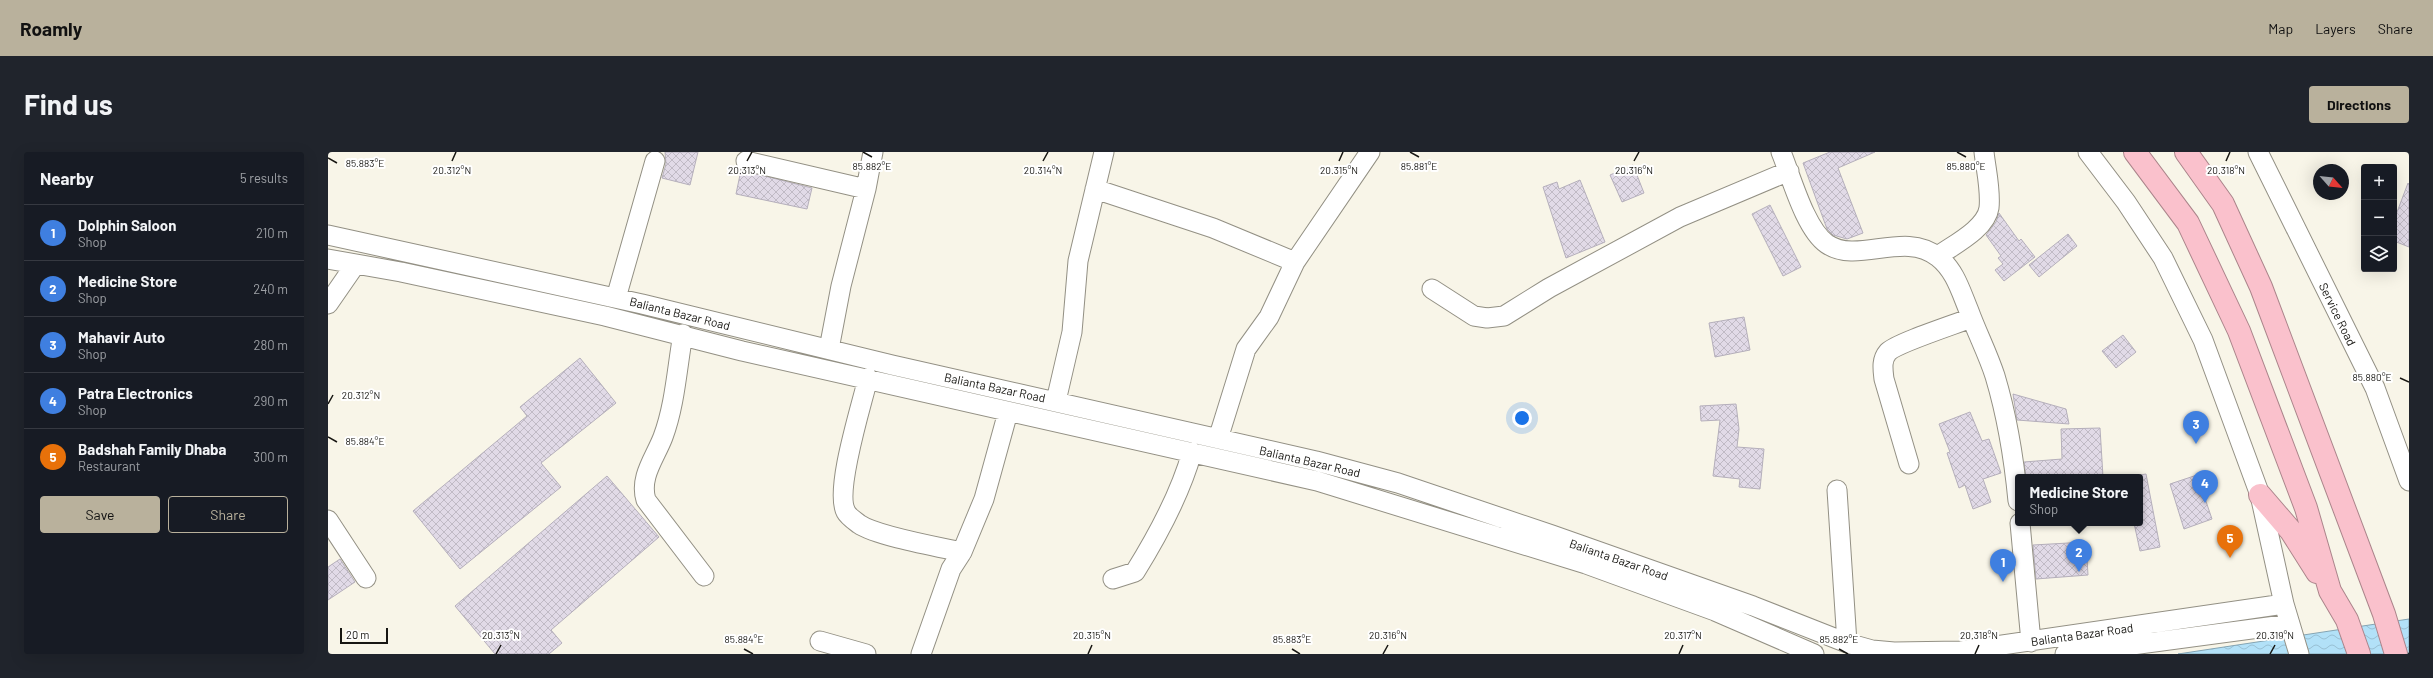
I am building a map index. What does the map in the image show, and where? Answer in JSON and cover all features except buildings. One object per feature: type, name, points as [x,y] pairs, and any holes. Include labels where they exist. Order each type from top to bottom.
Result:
[{"type":"highway","points":[[2135,152],[2188,223],[2239,331],[2306,508],[2330,591]]},
{"type":"highway","points":[[2186,152],[2222,204],[2261,286],[2384,614],[2396,654]]},
{"type":"highway","points":[[2260,495],[2291,531],[2330,591],[2347,620],[2359,654]]},
{"type":"street","points":[[829,349],[841,286],[866,188],[873,152]]},
{"type":"street","points":[[1056,401],[1072,332],[1078,261],[1104,152]]},
{"type":"street","points":[[1218,439],[1246,349],[1269,317],[1295,262],[1370,152]]},
{"type":"street","points":[[1781,152],[1814,229],[1827,244],[1844,250],[1898,245],[1918,247],[1938,256],[1952,270],[1995,376],[2015,474]]},
{"type":"street","points":[[1938,256],[1976,228],[1986,218],[1989,200],[1984,152]]},
{"type":"street","points":[[2088,152],[2126,202],[2163,258],[2203,340],[2260,495],[2284,604],[2299,654]]},
{"type":"street","name":"Service Road","points":[[2258,152],[2375,388],[2409,481]]},
{"type":"street","points":[[616,298],[656,161]]},
{"type":"street","points":[[746,161],[866,188]]},
{"type":"street","points":[[1432,288],[1474,316],[1487,318],[1504,316],[1549,288],[1680,217],[1789,171]]},
{"type":"street","points":[[1095,189],[1213,228],[1295,262]]},
{"type":"street","name":"Balianta Bazar Road","points":[[328,235],[616,298],[829,349],[1316,461],[1398,483],[1686,582],[1871,652],[1961,651],[2284,604]]},
{"type":"street","name":"Balianta Bazar Road","points":[[328,259],[355,266],[432,278],[683,334],[742,351],[868,378],[1008,412],[1317,481],[1586,564],[1715,611],[1814,654]]},
{"type":"street","points":[[328,304],[355,266]]},
{"type":"street","points":[[1909,464],[1884,379],[1882,367],[1885,357],[1888,352],[1900,346],[1971,318]]},
{"type":"street","points":[[683,334],[669,415],[663,436],[646,476],[643,490],[646,500],[704,576]]},
{"type":"street","points":[[868,378],[844,472],[842,497],[846,512],[860,525],[875,531],[962,552]]},
{"type":"street","points":[[921,654],[951,569],[962,552],[984,499],[1008,412]]},
{"type":"street","points":[[1113,579],[1135,572],[1170,509],[1187,470],[1192,452]]},
{"type":"street","points":[[1837,490],[1847,643]]},
{"type":"street","points":[[328,520],[366,578]]},
{"type":"street","points":[[2020,526],[2031,642]]},
{"type":"street","name":"Balianta Bazar Road","points":[[2064,654],[2291,628]]},
{"type":"street","points":[[820,641],[866,654]]},
{"type":"water","points":[[2409,619],[2409,654],[2178,654]]},
{"type":"place","name":"Mahavir Auto","points":[[2196,444]]},
{"type":"place","name":"Patra Electronics","points":[[2205,503]]},
{"type":"place","name":"Badshah Family Dhaba","points":[[2230,558]]},
{"type":"place","name":"Medicine Store","points":[[2079,572]]},
{"type":"place","name":"Dolphin Saloon","points":[[2003,582]]}]
